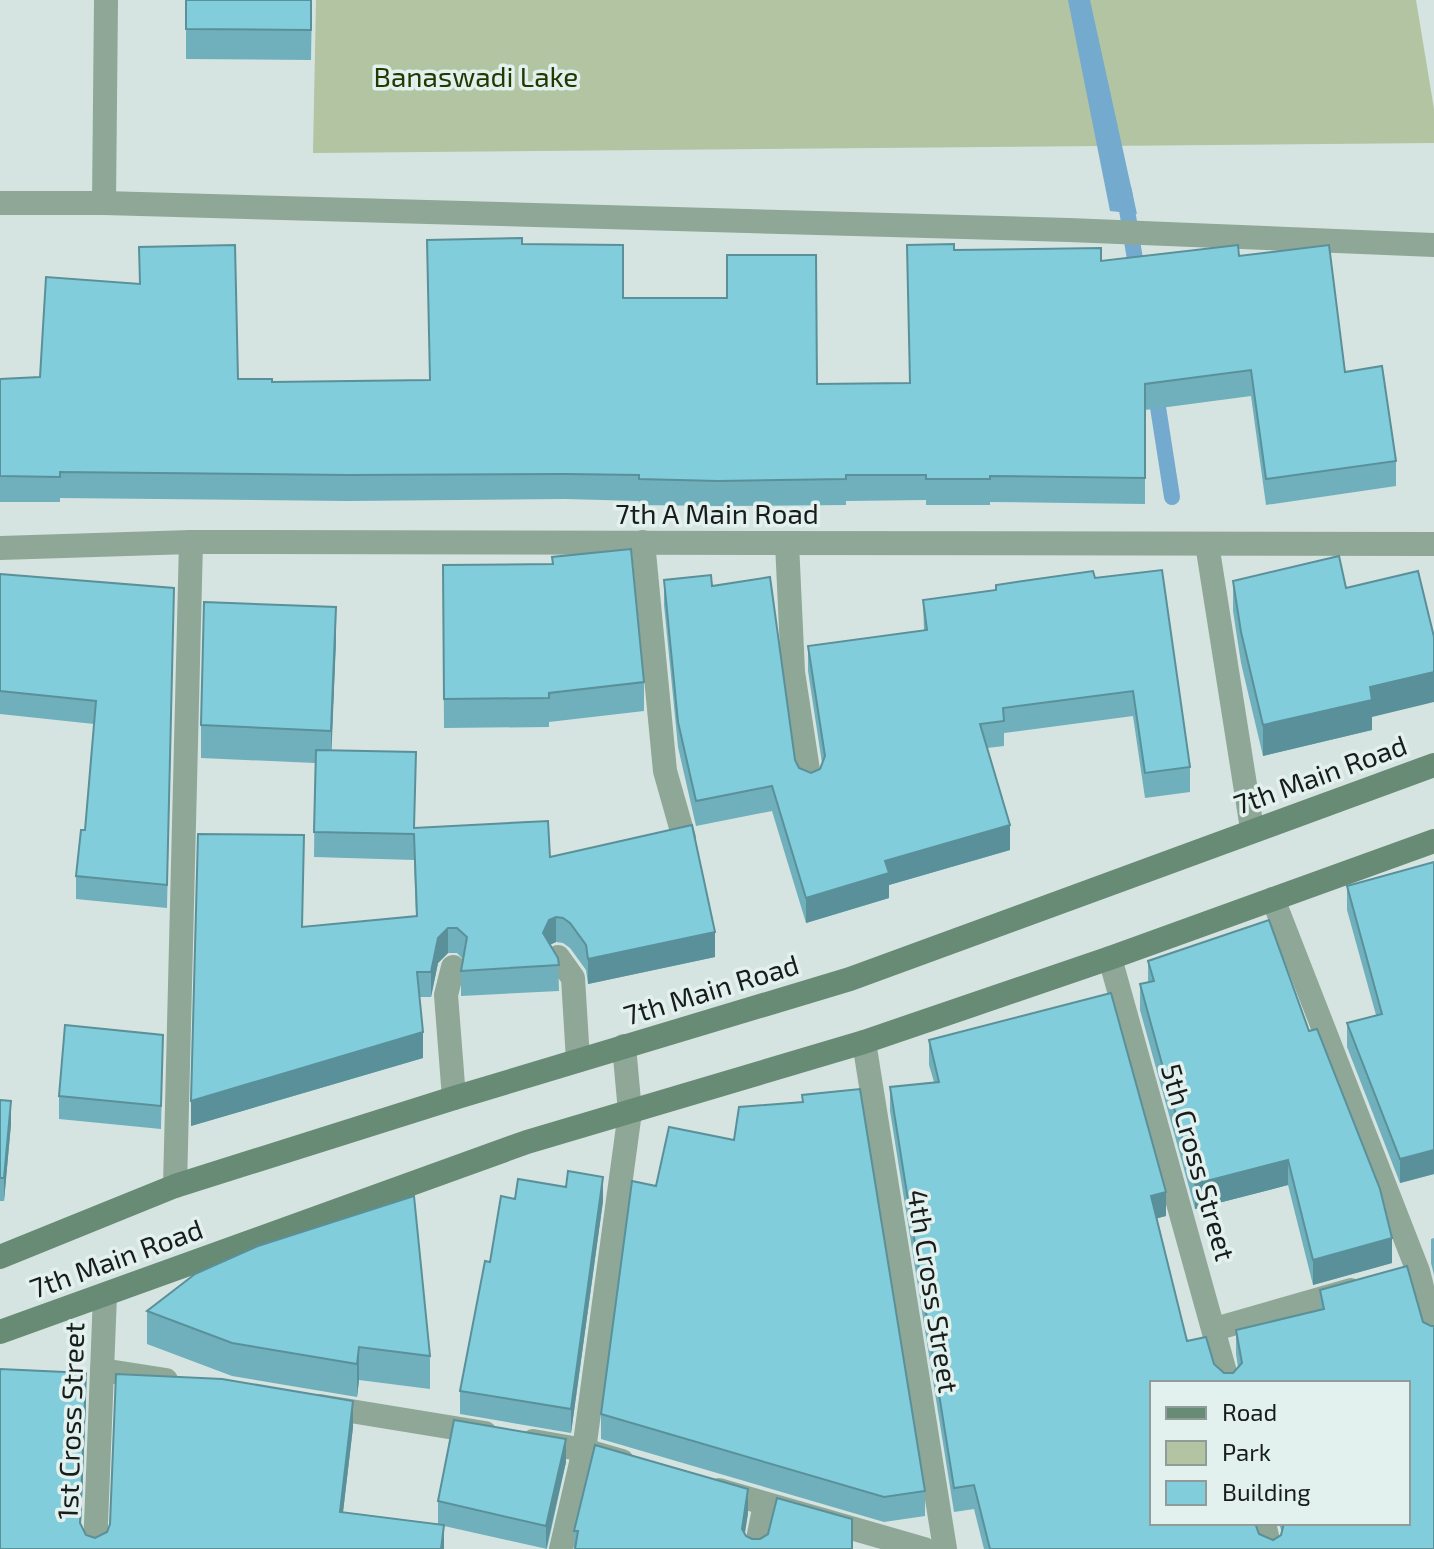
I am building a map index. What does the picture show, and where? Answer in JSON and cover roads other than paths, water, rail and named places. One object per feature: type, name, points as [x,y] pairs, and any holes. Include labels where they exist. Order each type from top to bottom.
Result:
[{"type":"main road","name":"7th Main Road","points":[[0,1257],[175,1186],[850,979],[1252,829],[1434,765]]},
{"type":"main road","name":"7th Main Road","points":[[0,1332],[527,1142],[864,1042],[1110,958],[1434,841]]},
{"type":"street","points":[[104,203],[106,0]]},
{"type":"street","points":[[0,203],[104,203],[1069,230],[1434,245]]},
{"type":"street","points":[[175,1186],[191,542]]},
{"type":"street","name":"7th A Main Road","points":[[0,548],[191,542],[1434,544]]},
{"type":"street","points":[[643,542],[665,771],[684,838]]},
{"type":"street","points":[[787,543],[793,672],[810,783]]},
{"type":"street","points":[[1207,544],[1252,829]]},
{"type":"street","points":[[1273,899],[1418,1271],[1434,1336]]},
{"type":"street","points":[[558,957],[573,978],[578,1060]]},
{"type":"street","name":"5th Cross Street","points":[[1110,958],[1228,1381]]},
{"type":"street","points":[[453,967],[446,995],[454,1098]]},
{"type":"street","name":"4th Cross Street","points":[[864,1042],[945,1549]]},
{"type":"street","points":[[561,1549],[584,1450],[630,1112],[624,1046]]},
{"type":"street","points":[[1215,1329],[1418,1271]]},
{"type":"street","name":"1st Cross Street","points":[[95,1549],[105,1295]]},
{"type":"street","points":[[102,1370],[196,1385]]},
{"type":"street","points":[[304,1403],[584,1450],[644,1468]]},
{"type":"street","points":[[690,1481],[924,1549]]},
{"type":"street","points":[[756,1549],[765,1504]]},
{"type":"street","points":[[1264,1525],[1270,1549]]},
{"type":"water","points":[[1068,0],[1090,0],[1137,214],[1110,211]]},
{"type":"waterway","points":[[1124,191],[1138,278]]},
{"type":"waterway","points":[[1155,388],[1172,497]]},
{"type":"park label","name":"Banaswadi Lake","points":[[476,76]]}]
